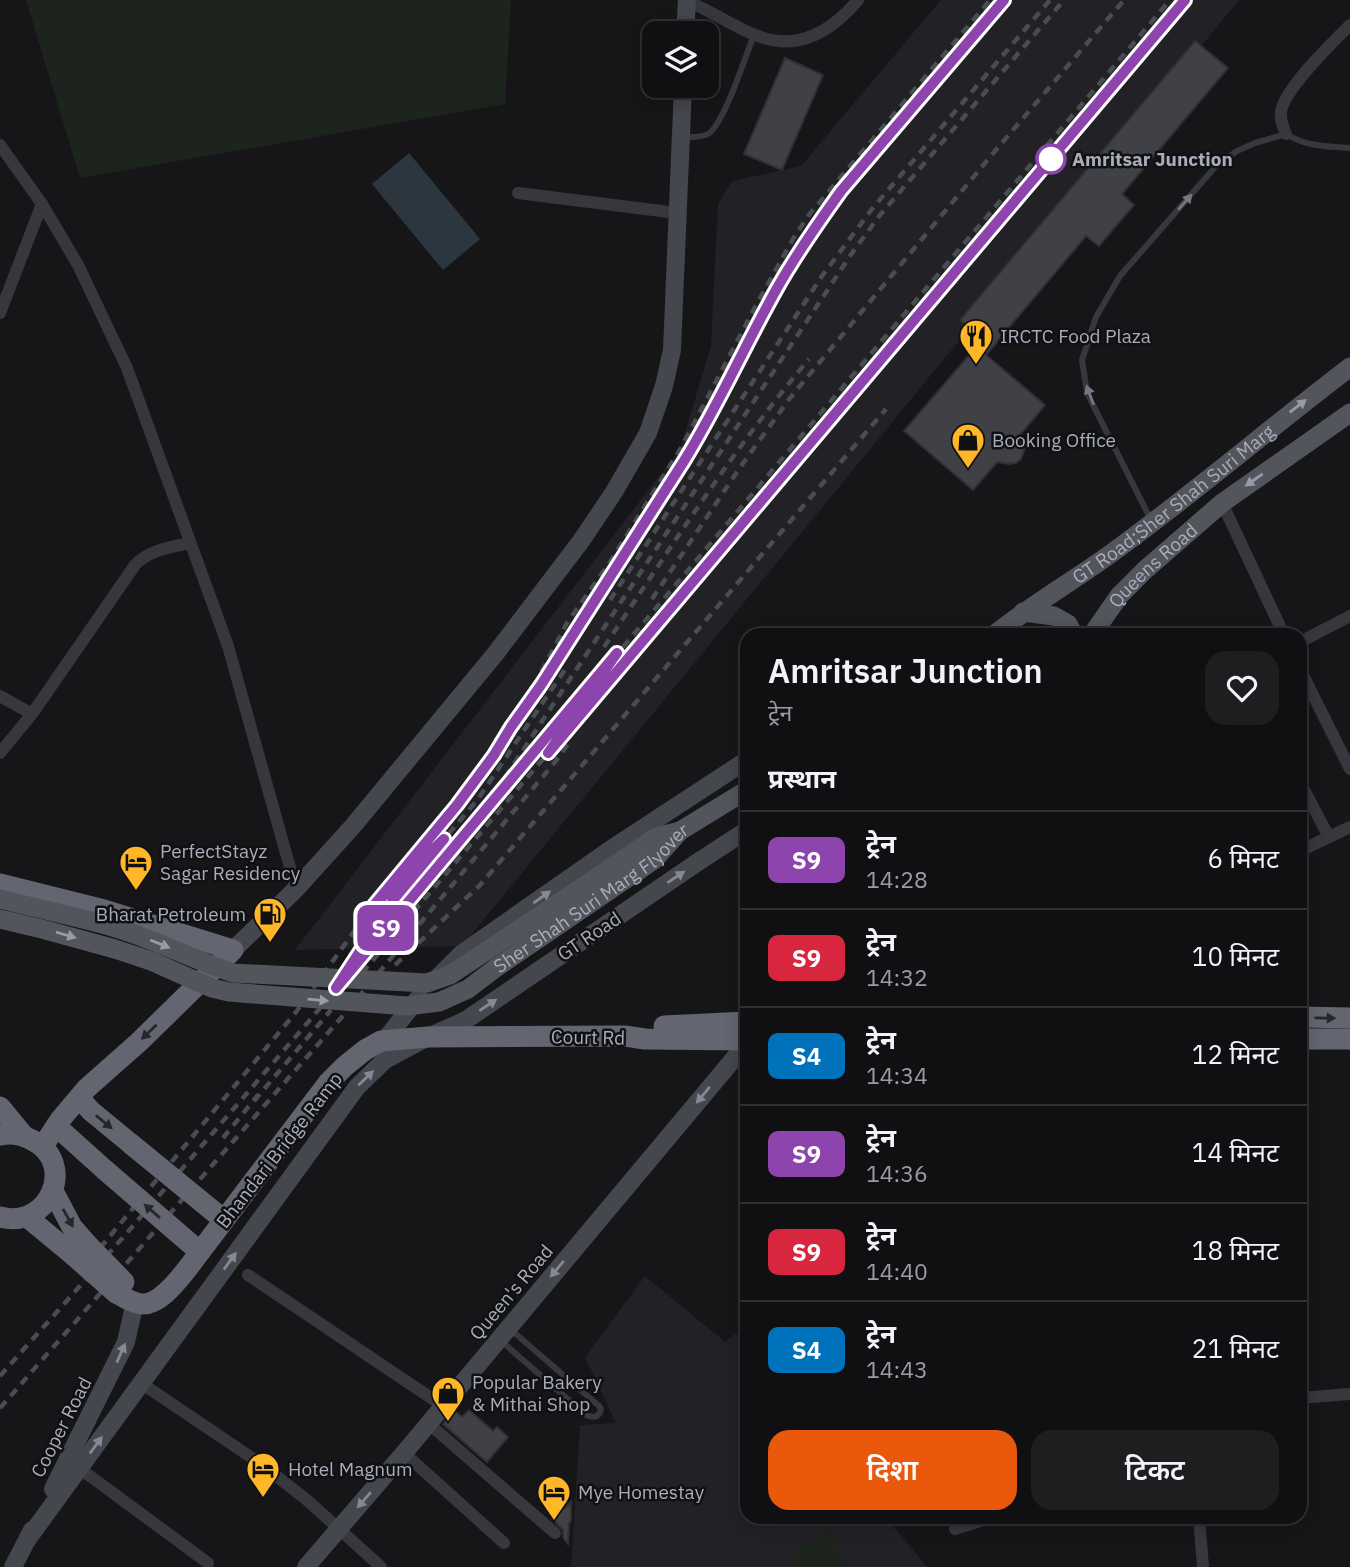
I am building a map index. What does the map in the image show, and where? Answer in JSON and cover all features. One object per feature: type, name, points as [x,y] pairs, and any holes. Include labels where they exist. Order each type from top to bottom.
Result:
[{"type":"highway","points":[[0,884],[104,910],[233,950],[139,1042],[87,1088],[43,1146]]},
{"type":"highway","points":[[1307,1017],[1350,1018]]},
{"type":"highway","points":[[625,1035],[646,1027],[740,1022]]},
{"type":"highway","name":"Court Rd","points":[[428,1037],[625,1035],[645,1039],[740,1041]]},
{"type":"highway","name":"Bhandari Bridge Ramp","points":[[125,1292],[140,1289],[164,1294],[184,1273],[328,1083],[345,1066],[382,1041],[428,1037]]},
{"type":"highway","points":[[1307,1039],[1350,1039]]},
{"type":"highway","points":[[79,1098],[91,1111],[224,1220]]},
{"type":"highway","points":[[0,1107],[23,1135]]},
{"type":"highway","points":[[56,1126],[200,1252]]},
{"type":"highway","points":[[0,1135],[23,1135],[43,1146],[53,1162],[55,1178],[53,1191],[38,1212],[9,1220],[0,1217]]},
{"type":"highway","points":[[53,1191],[80,1249]]},
{"type":"highway","points":[[27,1217],[80,1249],[125,1292]]},
{"type":"main road","points":[[685,21],[686,0]]},
{"type":"main road","points":[[233,950],[296,889],[353,826],[496,653],[581,541],[614,492],[648,433],[664,386],[672,350],[682,98]]},
{"type":"main road","name":"GT Road;Sher Shah Suri Marg","points":[[1003,628],[1124,545],[1350,367]]},
{"type":"main road","name":"GT Road;Sher Shah Suri Marg","points":[[1222,503],[1350,413]]},
{"type":"main road","name":"Queens Road","points":[[1097,628],[1119,596],[1145,570],[1222,503]]},
{"type":"main road","points":[[1124,545],[1145,570]]},
{"type":"main road","points":[[1023,612],[1054,615],[1071,628]]},
{"type":"main road","points":[[382,1041],[424,991],[461,954],[611,849],[740,765]]},
{"type":"main road","points":[[680,831],[740,794]]},
{"type":"main road","name":"Sher Shah Suri Marg Flyover","points":[[0,899],[117,929],[233,973],[427,983],[450,975],[656,837],[680,831]]},
{"type":"main road","name":"Sher Shah Suri Marg Flyover","points":[[0,919],[114,949],[151,961],[212,988],[229,992],[407,1006],[439,1002],[468,989],[654,860],[680,831]]},
{"type":"main road","name":"GT Road","points":[[27,1540],[357,1087],[385,1060],[466,1020],[740,835]]},
{"type":"main road","name":"Queen's Road","points":[[306,1567],[429,1424],[740,1049]]},
{"type":"main road","name":"Cooper Road","points":[[13,1567],[126,1342],[125,1292]]},
{"type":"street","points":[[686,0],[754,35],[773,41],[797,41],[820,33],[845,15],[858,0]]},
{"type":"street","points":[[1286,134],[1281,110],[1286,99],[1297,82],[1350,25]]},
{"type":"street","points":[[0,145],[43,204],[78,265],[127,368],[228,646],[296,889]]},
{"type":"street","points":[[517,193],[677,213]]},
{"type":"street","points":[[0,313],[43,204]]},
{"type":"street","points":[[1222,503],[1281,628]]},
{"type":"street","points":[[0,753],[33,714],[135,565],[147,555],[159,550],[190,543]]},
{"type":"street","points":[[1307,638],[1350,616]]},
{"type":"street","points":[[1307,683],[1350,769]]},
{"type":"street","points":[[0,696],[33,714]]},
{"type":"street","points":[[1307,795],[1329,837]]},
{"type":"street","points":[[1307,848],[1350,827]]},
{"type":"street","points":[[248,1275],[443,1406]]},
{"type":"street","points":[[141,1383],[261,1464],[307,1500],[381,1567]]},
{"type":"street","points":[[1307,1397],[1350,1394]]},
{"type":"street","points":[[429,1424],[555,1532]]},
{"type":"street","points":[[404,1453],[504,1544]]},
{"type":"street","points":[[79,1468],[208,1563]]},
{"type":"street","points":[[955,1529],[971,1524]]},
{"type":"street","points":[[1200,1524],[1203,1567]]},
{"type":"lane","points":[[680,138],[706,136],[713,131],[725,110],[754,35]]},
{"type":"lane","points":[[1152,522],[1087,393],[1082,360],[1096,317],[1120,276],[1216,166],[1237,151],[1286,134],[1299,142],[1350,148]]},
{"type":"lane","points":[[503,1334],[599,1406],[600,1414],[597,1417],[586,1415],[503,1334]]},
{"type":"shaded area","points":[[26,0],[511,0],[505,104],[80,178]]},
{"type":"shaded area","points":[[941,0],[1239,0],[462,946],[295,950],[680,449],[711,346],[718,204],[732,181],[801,166]]},
{"type":"shaded area","points":[[409,153],[480,239],[443,270],[372,184]]},
{"type":"shaded area","points":[[645,1276],[725,1342],[736,1333],[740,1338],[740,1524],[892,1524],[927,1567],[571,1567],[580,1425],[616,1423],[585,1357]]},
{"type":"shaded area","points":[[830,1531],[847,1567],[799,1567],[791,1550]]},
{"type":"building","points":[[1195,41],[1228,68],[1122,194],[1134,205],[1099,246],[1086,236],[986,355],[1045,405],[1019,436],[1025,448],[1021,459],[1009,464],[997,462],[973,490],[904,431],[983,339],[960,320]]},
{"type":"building","points":[[785,58],[823,75],[782,170],[744,154]]},
{"type":"building","points":[[454,1410],[462,1417],[469,1410],[493,1431],[497,1427],[508,1437],[487,1462],[443,1424]]},
{"type":"building","points":[[571,1502],[568,1544],[563,1537],[563,1530],[552,1519]]},
{"type":"railway","points":[[374,905],[494,756],[567,623],[610,562],[681,448],[754,309],[808,216],[990,0]]},
{"type":"railway","points":[[863,165],[1004,0]]},
{"type":"railway","points":[[610,600],[822,276],[872,209],[1050,0]]},
{"type":"railway","points":[[0,1376],[315,1014],[480,815],[852,253],[880,215],[1064,0]]},
{"type":"railway","points":[[652,599],[790,398],[1124,0]]},
{"type":"railway","points":[[530,757],[1170,0]]},
{"type":"railway","points":[[362,973],[1185,0]]},
{"type":"railway","points":[[688,455],[782,280],[843,189]]},
{"type":"railway","points":[[604,647],[728,464],[809,359]]},
{"type":"railway","points":[[395,965],[480,885],[886,409]]},
{"type":"railway","points":[[555,665],[605,585]]},
{"type":"railway","points":[[370,935],[394,899],[478,799],[566,668]]},
{"type":"railway","points":[[0,1408],[341,1018],[571,740]]},
{"type":"railway","points":[[100,1248],[296,1012],[380,899]]},
{"type":"railway","points":[[254,1101],[331,1010]]},
{"type":"railway","points":[[223,1138],[258,1095]]},
{"type":"train","name":"S9","points":[[1004,0],[841,191],[818,223],[775,292],[704,429],[684,461],[479,777],[374,905],[444,839],[394,899],[336,988],[617,653],[548,753],[1185,0]]},
{"type":"place","name":"Amritsar Junction","points":[[1051,159]]},
{"type":"place","name":"IRCTC Food Plaza","points":[[976,366]]},
{"type":"place","name":"Booking Office","points":[[968,470]]},
{"type":"place","name":"PerfectStayz Sagar Residency","points":[[136,892]]},
{"type":"place","name":"Bharat Petroleum","points":[[270,944]]},
{"type":"place","name":"Popular Bakery & Mithai Shop","points":[[448,1423]]},
{"type":"place","name":"Hotel Magnum","points":[[263,1499]]},
{"type":"place","name":"Mye Homestay","points":[[554,1522]]}]
